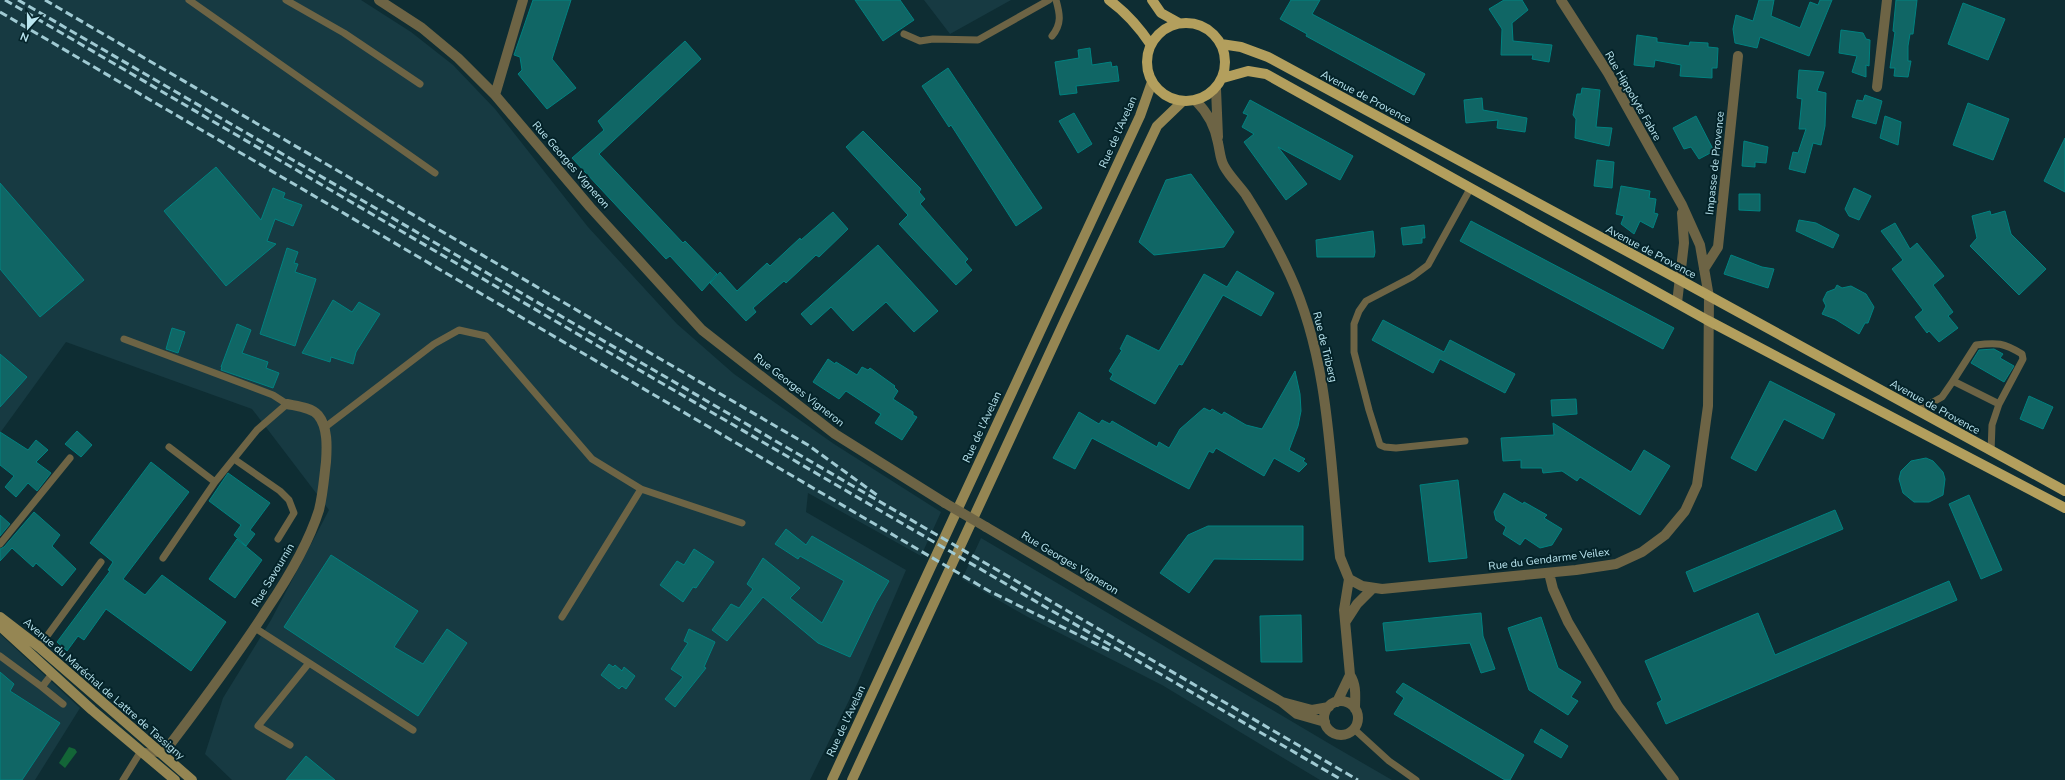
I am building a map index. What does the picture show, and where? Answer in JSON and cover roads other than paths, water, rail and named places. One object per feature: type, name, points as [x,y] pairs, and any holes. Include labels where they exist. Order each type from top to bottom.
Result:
[{"type":"main road","points":[[1110,0],[1122,5],[1151,45]]},
{"type":"main road","points":[[1152,0],[1161,13],[1179,24]]},
{"type":"main road","points":[[1188,23],[1204,27],[1211,31],[1221,44],[1225,55],[1226,66],[1223,78],[1216,89],[1203,98],[1196,101],[1182,102],[1165,96],[1152,82],[1147,64],[1151,45],[1162,31],[1179,24],[1188,23]]},
{"type":"main road","name":"Avenue de Provence","points":[[1221,44],[1241,47],[1268,57],[2065,491]]},
{"type":"main road","points":[[1223,78],[1243,71],[1266,74],[1470,189],[1708,320],[2065,508]]},
{"type":"main road","name":"Rue de l'Avelan","points":[[832,780],[1140,116],[1152,82]]},
{"type":"main road","points":[[852,780],[1065,320],[1157,126],[1182,102]]},
{"type":"main road","name":"Avenue du Maréchal de Lattre de Tassigny","points":[[0,617],[39,647],[192,780]]},
{"type":"main road","name":"Avenue du Maréchal de Lattre de Tassigny","points":[[0,626],[15,638],[52,674],[175,780]]},
{"type":"street","name":"Rue Georges Vigneron","points":[[379,0],[422,28],[458,58],[495,95],[590,207],[702,330],[835,434],[945,503],[1282,702],[1297,714],[1325,722]]},
{"type":"street","points":[[495,95],[524,0]]},
{"type":"street","name":"Rue Hippolyte Fabre","points":[[1561,0],[1608,73],[1682,205],[1700,245],[1709,297]]},
{"type":"street","points":[[1877,87],[1887,0]]},
{"type":"street","name":"Impasse de Provence","points":[[1704,269],[1718,247],[1738,56]]},
{"type":"street","name":"Rue de Triberg","points":[[1216,89],[1218,141]]},
{"type":"street","name":"Rue de Triberg","points":[[1196,101],[1207,112],[1218,141],[1224,165],[1245,194],[1276,246],[1290,276],[1305,315],[1316,352],[1323,387],[1340,557],[1349,579]]},
{"type":"street","name":"Rue Hippolyte Fabre","points":[[1677,303],[1684,243],[1682,205]]},
{"type":"street","name":"Rue du Gendarme Veilex","points":[[1372,589],[1596,568],[1628,559],[1654,544],[1674,526],[1685,511],[1697,484],[1704,445],[1708,406],[1709,297]]},
{"type":"street","points":[[287,404],[307,409],[317,414],[324,428]]},
{"type":"street","name":"Rue Savournin","points":[[163,754],[255,628],[297,560],[308,538],[319,509],[324,482],[326,457],[324,428]]},
{"type":"street","points":[[1549,573],[1552,589],[1568,622],[1618,706],[1674,780]]},
{"type":"street","points":[[1346,621],[1357,604],[1372,589],[1362,586],[1349,579],[1344,610],[1350,675],[1355,686],[1355,709],[1358,719],[1354,729],[1340,735],[1330,731],[1324,717],[1333,705],[1350,675]]},
{"type":"street","name":"Rue Georges Vigneron","points":[[1282,702],[1312,710],[1333,705]]},
{"type":"street","points":[[1333,705],[1347,703],[1355,709]]},
{"type":"lane","points":[[189,0],[435,173]]},
{"type":"lane","points":[[286,0],[344,33],[420,84]]},
{"type":"lane","points":[[904,34],[920,41],[933,39],[978,40],[1049,0]]},
{"type":"lane","points":[[1052,36],[1059,28],[1060,14],[1056,0]]},
{"type":"lane","points":[[1465,441],[1396,448],[1384,447],[1380,445],[1354,352],[1354,324],[1358,311],[1366,301],[1386,289],[1412,277],[1428,265],[1470,189]]},
{"type":"lane","points":[[324,428],[434,344],[459,330],[486,336],[592,459],[641,490],[742,523]]},
{"type":"lane","points":[[124,339],[273,395],[287,404],[257,430],[215,482],[163,558]]},
{"type":"lane","points":[[1917,411],[1942,397],[1976,345],[1993,342],[2006,344],[2022,354],[2023,359],[1999,404],[1992,425],[1992,452]]},
{"type":"lane","points":[[1953,381],[1999,404]]},
{"type":"lane","points":[[169,447],[215,482]]},
{"type":"lane","points":[[0,544],[70,458]]},
{"type":"lane","points":[[234,459],[280,491],[289,500],[294,513],[278,539]]},
{"type":"lane","points":[[562,617],[641,490]]},
{"type":"lane","points":[[39,647],[101,562]]},
{"type":"lane","points":[[255,628],[413,730]]},
{"type":"lane","points":[[0,656],[63,704]]},
{"type":"lane","points":[[290,745],[258,726],[309,663]]},
{"type":"lane","points":[[42,687],[52,674]]},
{"type":"lane","points":[[1354,729],[1389,761],[1416,780]]},
{"type":"lane","points":[[123,780],[141,751],[163,754]]},
{"type":"railway","points":[[5,0],[1342,780]]},
{"type":"railway","points":[[18,0],[1358,780]]},
{"type":"railway","points":[[45,0],[808,445],[877,495]]},
{"type":"railway","points":[[0,12],[989,591],[1111,651]]}]
